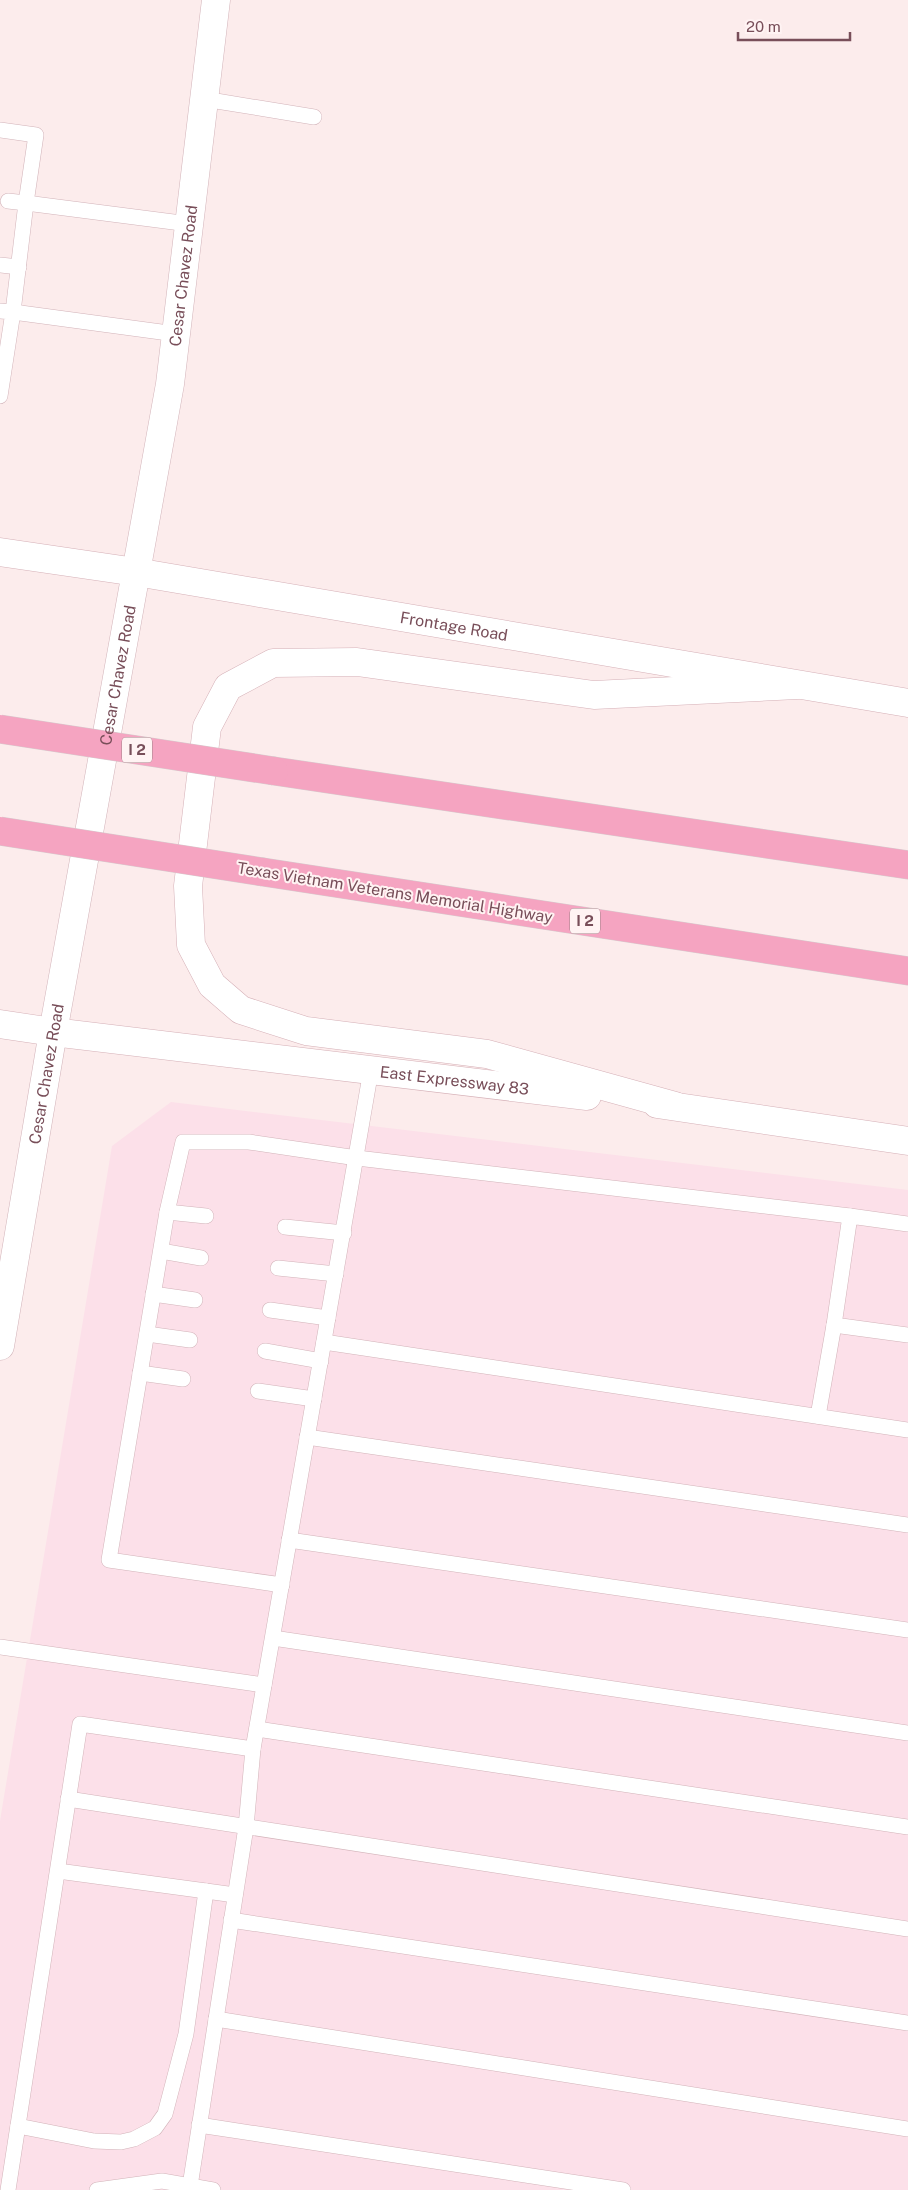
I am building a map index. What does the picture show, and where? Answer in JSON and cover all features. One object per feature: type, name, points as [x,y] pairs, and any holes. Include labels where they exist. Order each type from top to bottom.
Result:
[{"type":"highway","name":"I 2","points":[[0,729],[908,865]]},
{"type":"highway","name":"Texas Vietnam Veterans Memorial Highway","points":[[0,831],[908,971]]},
{"type":"main road","name":"Cesar Chavez Road","points":[[0,1346],[53,1032],[170,384],[216,0]]},
{"type":"main road","name":"Frontage Road","points":[[0,552],[136,572],[908,703]]},
{"type":"main road","points":[[675,1106],[488,1054],[306,1030],[241,1010],[212,985],[191,945],[188,886],[207,726],[228,686],[272,663],[357,662],[594,695],[797,685]]},
{"type":"main road","name":"East Expressway 83","points":[[0,1024],[53,1032],[675,1106],[908,1140]]},
{"type":"lane","points":[[204,99],[314,117]]},
{"type":"lane","points":[[0,130],[36,135],[19,267],[6,312],[0,396]]},
{"type":"lane","points":[[8,201],[189,224]]},
{"type":"lane","points":[[0,265],[19,267]]},
{"type":"lane","points":[[6,312],[176,334]]},
{"type":"lane","points":[[190,2186],[246,1827],[253,1749],[371,1070]]},
{"type":"lane","points":[[282,1585],[109,1560],[167,1212],[183,1142],[249,1142],[357,1158],[908,1224]]},
{"type":"lane","points":[[167,1212],[206,1216]]},
{"type":"lane","points":[[818,1416],[850,1216]]},
{"type":"lane","points":[[285,1227],[344,1232]]},
{"type":"lane","points":[[161,1251],[201,1258]]},
{"type":"lane","points":[[278,1268],[336,1274]]},
{"type":"lane","points":[[153,1294],[195,1300]]},
{"type":"lane","points":[[270,1310],[328,1318]]},
{"type":"lane","points":[[834,1325],[908,1334]]},
{"type":"lane","points":[[147,1334],[190,1340]]},
{"type":"lane","points":[[324,1342],[908,1430]]},
{"type":"lane","points":[[265,1351],[321,1361]]},
{"type":"lane","points":[[140,1373],[183,1379]]},
{"type":"lane","points":[[258,1391],[314,1399]]},
{"type":"lane","points":[[308,1437],[908,1525]]},
{"type":"lane","points":[[289,1540],[908,1630]]},
{"type":"lane","points":[[272,1638],[908,1733]]},
{"type":"lane","points":[[0,1648],[264,1685]]},
{"type":"lane","points":[[8,2190],[80,1724],[253,1749]]},
{"type":"lane","points":[[257,1728],[908,1827]]},
{"type":"lane","points":[[68,1799],[908,1929]]},
{"type":"lane","points":[[58,1870],[235,1895]]},
{"type":"lane","points":[[18,2126],[94,2141],[121,2142],[134,2139],[155,2128],[165,2114],[186,2034],[206,1891]]},
{"type":"lane","points":[[231,1920],[908,2023]]},
{"type":"lane","points":[[216,2019],[908,2129]]},
{"type":"lane","points":[[199,2125],[622,2190]]},
{"type":"lane","points":[[97,2190],[162,2181],[213,2190]]},
{"type":"shaded area","points":[[171,1102],[908,1190],[908,2190],[0,2190],[0,1821],[112,1146]]}]
